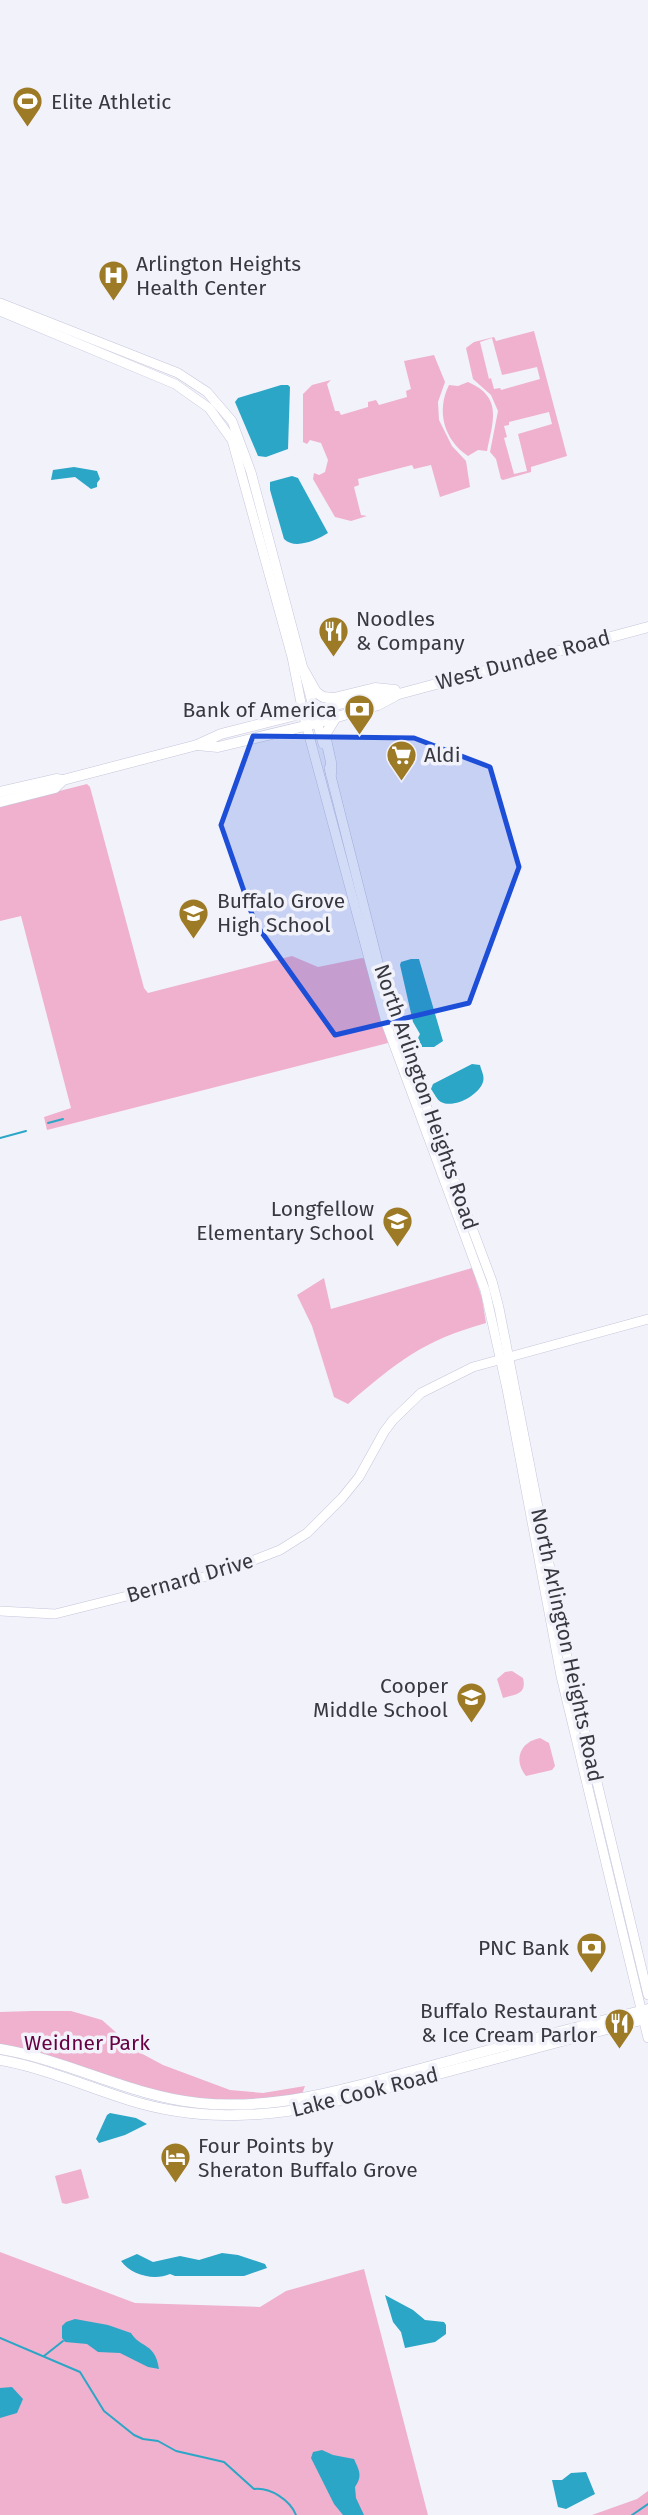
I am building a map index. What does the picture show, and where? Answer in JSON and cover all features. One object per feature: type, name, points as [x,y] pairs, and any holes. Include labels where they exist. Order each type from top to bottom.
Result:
[{"type":"main road","name":"North Arlington Heights Road","points":[[0,303],[178,373],[207,392],[221,407],[235,426],[251,472],[303,669],[309,711]]},
{"type":"main road","name":"North Arlington Heights Road","points":[[0,311],[175,383],[209,408],[225,429],[238,458],[309,711],[387,1026],[474,1259],[505,1358]]},
{"type":"main road","name":"West Dundee Road","points":[[197,745],[221,734],[363,698],[404,692],[648,627]]},
{"type":"main road","points":[[303,669],[316,692],[324,696],[334,698],[375,688],[404,692]]},
{"type":"main road","name":"West Dundee Road","points":[[197,745],[218,747],[312,724],[378,705],[404,692]]},
{"type":"main road","points":[[331,774],[325,735],[337,717]]},
{"type":"main road","name":"North Arlington Heights Road","points":[[312,724],[331,774],[382,978],[402,1041],[492,1281],[505,1358],[568,1661],[648,1995]]},
{"type":"main road","points":[[0,792],[56,779],[63,780],[197,745]]},
{"type":"main road","points":[[0,803],[55,788],[63,780]]},
{"type":"main road","name":"Bernard Drive","points":[[0,1611],[55,1614],[223,1572],[280,1550],[307,1533],[342,1499],[359,1476],[384,1432],[421,1393],[473,1367],[648,1319]]},
{"type":"main road","points":[[505,1358],[561,1676],[646,2014],[648,2038]]},
{"type":"main road","name":"Lake Cook Road","points":[[0,2049],[51,2061],[136,2091],[169,2099],[236,2106],[268,2104],[324,2094],[646,2014]]},
{"type":"main road","name":"Lake Cook Road","points":[[0,2060],[44,2070],[155,2106],[216,2115],[247,2115],[301,2110],[326,2104],[646,2014]]},
{"type":"highlighted area","points":[[253,736],[414,738],[490,767],[519,867],[469,1003],[335,1035],[255,923],[221,825]]},
{"type":"green space","points":[[534,331],[567,456],[531,467],[531,472],[503,480],[496,459],[490,452],[498,411],[491,395],[473,379],[466,348],[474,342],[494,337],[496,341]],"holes":[[[492,338],[502,375],[537,367],[540,379],[501,390],[494,389],[480,342]],[[549,412],[552,424],[518,434],[527,471],[514,474],[504,438],[507,437],[504,426],[509,425],[509,422]]]},
{"type":"green space","points":[[434,355],[445,382],[438,402],[439,420],[452,446],[466,461],[470,487],[440,497],[431,465],[414,469],[412,465],[358,479],[359,485],[354,487],[361,515],[367,516],[351,521],[335,517],[313,479],[314,473],[319,475],[325,472],[328,460],[321,443],[310,440],[307,444],[303,442],[303,394],[312,385],[331,380],[327,384],[335,411],[339,411],[341,415],[368,407],[368,402],[376,400],[379,405],[407,397],[406,391],[411,389],[404,361]]},
{"type":"green space","points":[[468,382],[487,395],[493,411],[493,420],[487,451],[478,450],[468,456],[453,442],[448,433],[443,405],[449,385],[458,386]]},
{"type":"green space","points":[[87,784],[144,988],[148,993],[292,956],[318,967],[362,958],[366,959],[388,1043],[47,1130],[44,1117],[71,1108],[21,916],[0,921],[0,806]]},
{"type":"green space","points":[[472,1268],[482,1298],[486,1323],[427,1345],[381,1376],[348,1404],[334,1397],[312,1326],[297,1295],[324,1278],[331,1309]]},
{"type":"green space","points":[[512,1671],[523,1678],[522,1690],[503,1698],[497,1679],[505,1672]]},
{"type":"green space","points":[[540,1738],[549,1743],[555,1766],[552,1770],[526,1776],[520,1764],[521,1752],[528,1743]]},
{"type":"green space","name":"Weidner Park","points":[[71,2011],[102,2020],[137,2051],[163,2065],[230,2090],[263,2093],[305,2086],[301,2097],[218,2102],[165,2095],[0,2046],[0,2012]]},
{"type":"green space","points":[[81,2169],[89,2198],[62,2203],[55,2176]]},
{"type":"green space","points":[[0,2252],[135,2303],[260,2307],[286,2291],[364,2269],[428,2515],[0,2515]]},
{"type":"green space","points":[[648,2491],[648,2515],[592,2515],[637,2499]]},
{"type":"water","points":[[281,385],[290,387],[288,449],[266,457],[258,456],[235,402],[238,398]]},
{"type":"water","points":[[74,467],[97,471],[100,479],[97,487],[91,489],[75,477],[51,480],[53,470]]},
{"type":"water","points":[[292,476],[298,478],[328,533],[300,544],[284,539],[270,490],[270,482]]},
{"type":"water","points":[[419,959],[443,1041],[434,1047],[422,1047],[418,1038],[420,1034],[413,1022],[400,965],[401,962]]},
{"type":"water","points":[[472,1064],[480,1065],[483,1075],[483,1082],[477,1092],[452,1104],[440,1101],[431,1089],[433,1084]]},
{"type":"water","points":[[110,2113],[136,2118],[147,2124],[125,2135],[99,2143],[96,2139]]},
{"type":"water","points":[[222,2253],[265,2264],[267,2268],[244,2276],[170,2274],[150,2277],[131,2270],[121,2261],[137,2254],[153,2262],[180,2256],[199,2260]]},
{"type":"water","points":[[385,2295],[413,2310],[425,2320],[444,2322],[446,2334],[435,2342],[405,2348]]},
{"type":"water","points":[[75,2319],[108,2325],[131,2333],[151,2350],[159,2369],[148,2367],[120,2353],[98,2352],[87,2344],[65,2342],[62,2338],[62,2326]]},
{"type":"water","points":[[12,2387],[23,2399],[17,2413],[0,2418],[0,2388]]},
{"type":"water","points":[[322,2450],[354,2459],[359,2473],[355,2487],[356,2498],[364,2515],[343,2515],[334,2504],[311,2458],[313,2452]]},
{"type":"water","points":[[586,2472],[595,2494],[566,2509],[558,2507],[552,2480],[562,2480],[571,2473]]},
{"type":"waterway","points":[[48,1123],[63,1119]]},
{"type":"waterway","points":[[0,1138],[26,1131]]},
{"type":"waterway","points":[[0,2338],[80,2372],[104,2411],[134,2435],[158,2441],[176,2451],[224,2462],[254,2489],[273,2492],[284,2500],[296,2515]]},
{"type":"waterway","points":[[44,2356],[63,2341]]},
{"type":"waterway","points":[[632,2515],[648,2504]]},
{"type":"place","name":"Elite Athletic","points":[[28,129]]},
{"type":"place","name":"Arlington Heights Health Center","points":[[113,303]]},
{"type":"place","name":"Noodles & Company","points":[[333,658]]},
{"type":"place","name":"Bank of America","points":[[360,737]]},
{"type":"place","name":"Aldi","points":[[401,782]]},
{"type":"place","name":"Buffalo Grove High School","points":[[194,940]]},
{"type":"place","name":"Longfellow Elementary School","points":[[397,1248]]},
{"type":"place","name":"Cooper Middle School","points":[[471,1725]]},
{"type":"place","name":"PNC Bank","points":[[592,1975]]},
{"type":"place","name":"Buffalo Restaurant & Ice Cream Parlor","points":[[620,2050]]},
{"type":"place","name":"Four Points by Sheraton Buffalo Grove","points":[[175,2185]]}]
